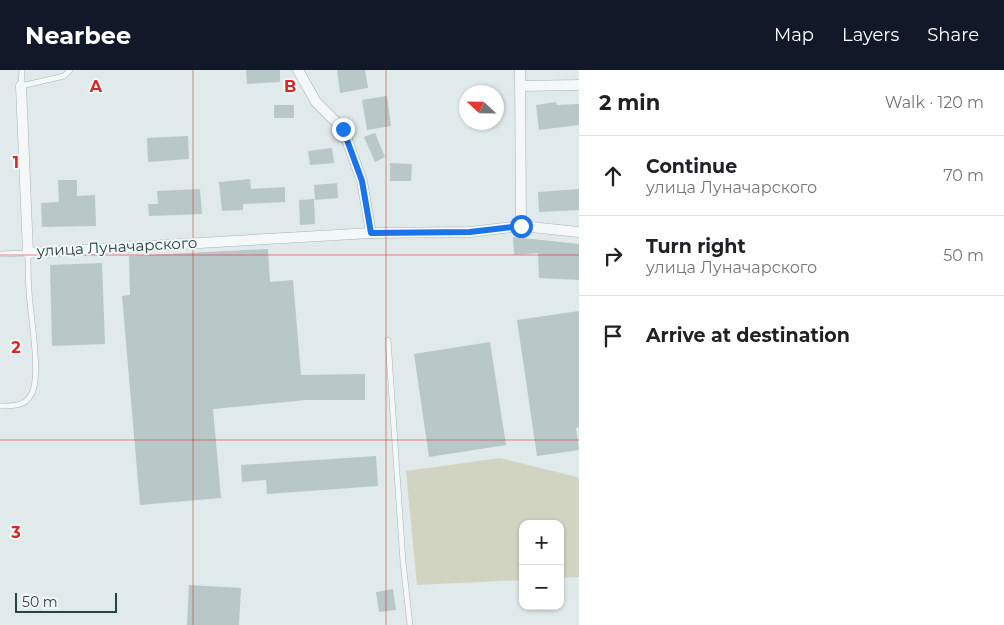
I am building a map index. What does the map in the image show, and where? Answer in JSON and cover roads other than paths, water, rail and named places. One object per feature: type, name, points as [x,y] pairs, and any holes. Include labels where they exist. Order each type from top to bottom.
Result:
[{"type":"street","points":[[298,70],[316,102],[343,129],[362,181],[371,233]]},
{"type":"street","points":[[520,70],[521,226]]},
{"type":"street","points":[[520,86],[579,85]]},
{"type":"street","name":"улица Луначарского","points":[[21,86],[28,252],[371,233],[470,232],[521,226],[579,232]]},
{"type":"lane","points":[[22,70],[21,86],[64,76],[70,70]]},
{"type":"lane","points":[[0,254],[28,252],[36,383],[32,394],[25,402],[17,406],[0,406]]},
{"type":"lane","points":[[388,340],[403,562],[410,625]]}]
